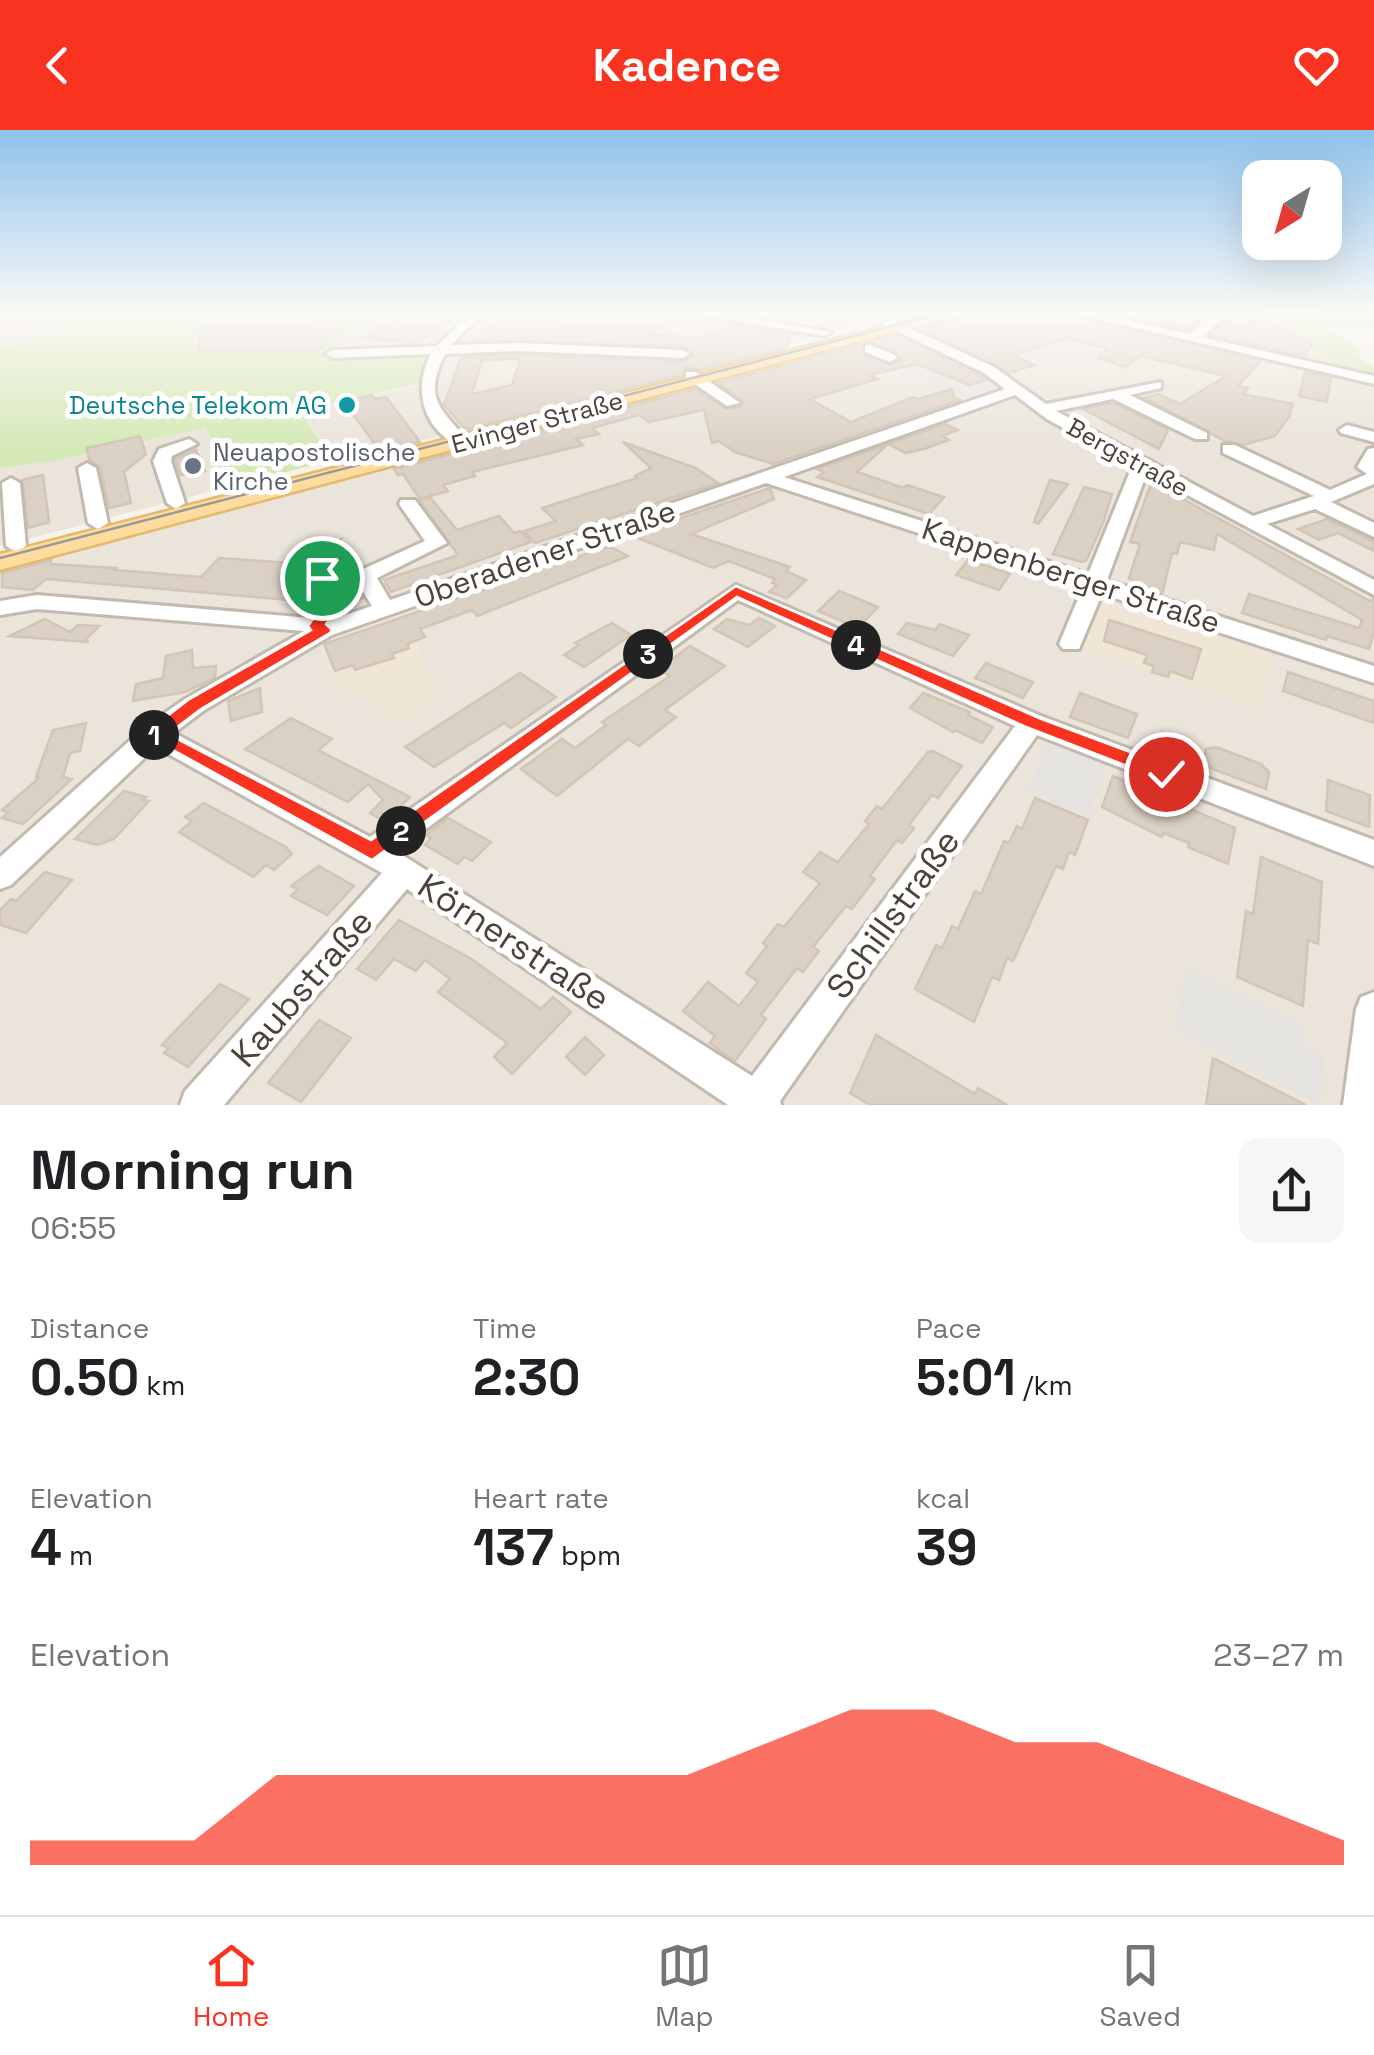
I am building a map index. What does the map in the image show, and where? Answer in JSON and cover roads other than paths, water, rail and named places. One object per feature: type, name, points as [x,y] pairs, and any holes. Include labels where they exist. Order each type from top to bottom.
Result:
[{"type":"main road","name":"Evinger Straße","points":[[5,552],[765,358]]},
{"type":"main road","name":"Evinger Straße","points":[[695,378],[792,358]]},
{"type":"main road","name":"Evinger Straße","points":[[5,552],[176,503],[458,438]]},
{"type":"street","points":[[438,358],[428,382],[429,404],[458,438]]},
{"type":"street","name":"Bergstraße","points":[[968,358],[1043,409],[1152,471],[1374,589]]},
{"type":"street","points":[[1281,358],[1374,380]]},
{"type":"street","points":[[695,378],[732,403]]},
{"type":"street","points":[[1043,409],[1156,386]]},
{"type":"street","name":"Oberadener Straße","points":[[0,608],[37,602],[320,628],[385,610],[1016,390]]},
{"type":"street","points":[[1116,394],[1201,436]]},
{"type":"street","points":[[1347,430],[1374,437]]},
{"type":"street","points":[[176,503],[162,461],[165,453],[189,444]]},
{"type":"street","points":[[1229,449],[1374,531]]},
{"type":"street","points":[[1250,523],[1322,499],[1374,475],[1366,467],[1374,453]]},
{"type":"street","points":[[86,468],[98,523]]},
{"type":"street","points":[[1071,644],[1138,474],[1152,471]]},
{"type":"street","name":"Kappenberger Straße","points":[[767,477],[1374,676]]},
{"type":"street","points":[[5,552],[11,483]]},
{"type":"street","points":[[385,610],[366,579],[368,574],[440,547],[408,504]]},
{"type":"street","points":[[0,876],[154,734],[320,628],[334,600],[322,578]]},
{"type":"street","points":[[372,851],[736,591],[1032,723],[1374,853]]},
{"type":"street","name":"Schillstraße","points":[[757,1104],[1032,723]]},
{"type":"street","name":"Körnerstraße","points":[[154,734],[404,870],[757,1104]]},
{"type":"street","name":"Kaubstraße","points":[[199,1105],[404,870]]},
{"type":"street","points":[[1362,1105],[1374,1009]]},
{"type":"tram line","points":[[0,558],[768,358]]},
{"type":"place","name":"Deutsche Telekom AG","points":[[347,405]]},
{"type":"place","name":"Neuapostolische Kirche","points":[[193,466]]}]
